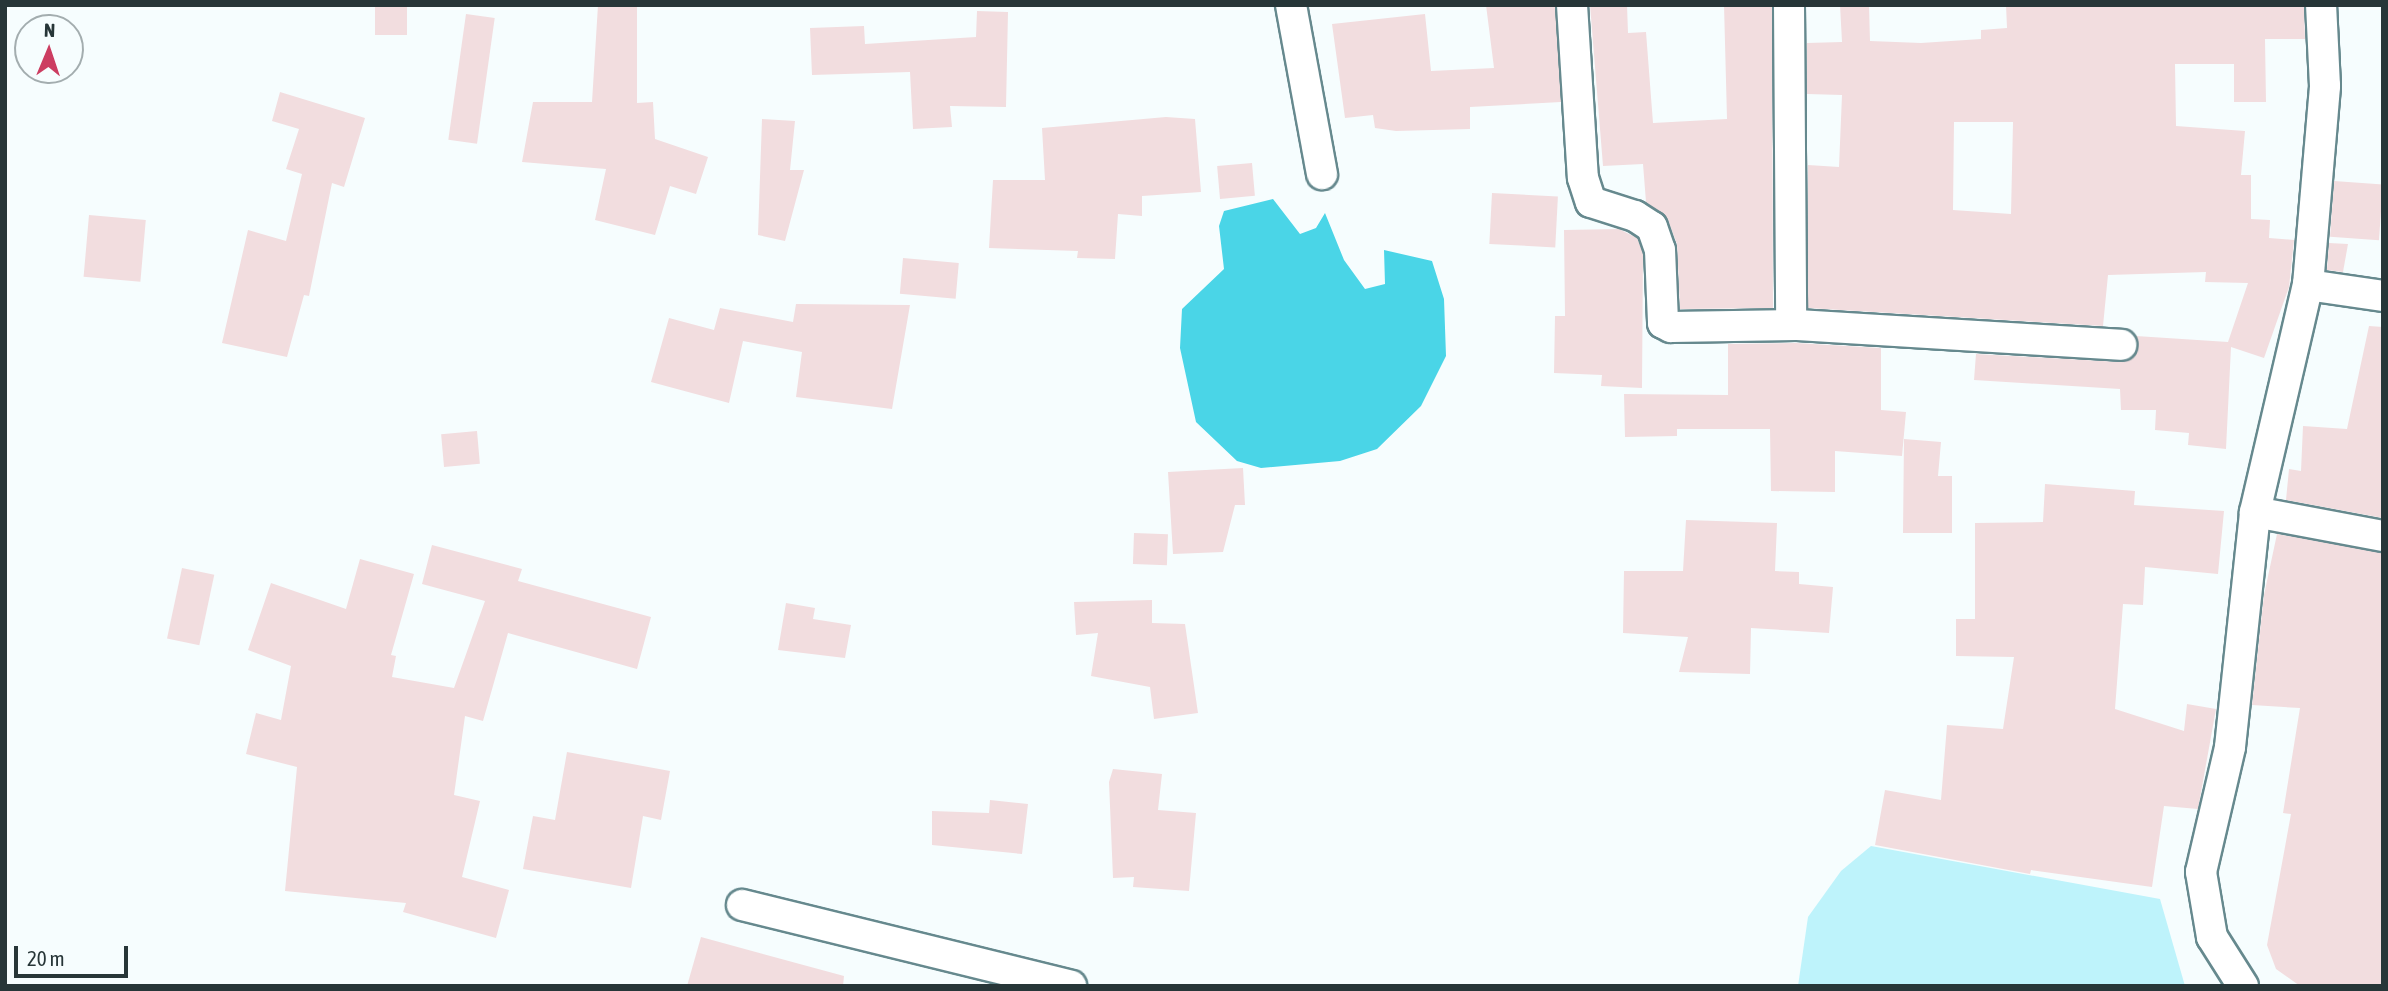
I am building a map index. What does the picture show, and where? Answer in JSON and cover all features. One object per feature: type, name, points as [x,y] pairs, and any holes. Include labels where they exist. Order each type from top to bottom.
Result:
[{"type":"street","points":[[1291,5],[1322,174]]},
{"type":"street","points":[[1572,5],[1583,178],[1591,202],[1635,216],[1652,227],[1660,250],[1663,323],[1671,327],[1796,325],[2121,345]]},
{"type":"street","points":[[1789,5],[1789,308],[1796,325]]},
{"type":"street","points":[[2243,986],[2211,937],[2201,872],[2230,747],[2255,512],[2308,285],[2325,86],[2321,5]]},
{"type":"street","points":[[2308,285],[2383,296]]},
{"type":"street","points":[[2255,512],[2383,536]]},
{"type":"street","points":[[742,905],[1071,986]]},
{"type":"shaded area","points":[[1871,846],[2160,899],[2185,986],[1798,986],[1808,917],[1841,871]]},
{"type":"water","points":[[1273,199],[1300,234],[1316,228],[1325,213],[1344,260],[1365,289],[1385,284],[1384,250],[1432,261],[1444,299],[1446,356],[1421,406],[1377,449],[1340,461],[1261,468],[1237,461],[1196,422],[1180,348],[1182,309],[1224,269],[1219,226],[1224,211]]},
{"type":"building","points":[[375,5],[407,5],[407,35],[375,35]]},
{"type":"building","points":[[598,5],[637,5],[637,103],[653,102],[655,139],[708,157],[696,194],[670,186],[655,235],[595,220],[606,169],[522,162],[533,102],[592,102]]},
{"type":"building","points":[[1486,5],[1555,5],[1561,102],[1470,107],[1470,129],[1396,131],[1375,128],[1373,115],[1345,118],[1332,24],[1425,14],[1431,71],[1494,68]]},
{"type":"building","points":[[1590,5],[1627,5],[1628,33],[1646,32],[1653,123],[1727,119],[1724,5],[1772,5],[1773,308],[1680,309],[1677,244],[1668,220],[1646,202],[1643,164],[1603,166]]},
{"type":"building","points":[[1840,5],[1869,5],[1870,41],[1921,43],[1981,39],[1981,30],[2007,28],[2006,5],[2304,5],[2305,39],[2265,39],[2266,102],[2234,102],[2234,64],[2175,64],[2176,126],[2245,131],[2241,175],[2251,175],[2251,219],[2270,220],[2269,238],[2294,240],[2289,287],[2264,358],[2231,347],[2226,449],[2188,445],[2189,433],[2155,430],[2156,410],[2121,410],[2120,389],[1974,380],[1976,354],[2120,362],[2136,354],[2136,336],[2228,342],[2248,283],[2205,282],[2206,272],[2108,275],[2103,326],[1808,308],[1808,165],[1839,167],[1842,95],[1807,94],[1807,43],[1842,42]],"holes":[[[1954,122],[2013,122],[2011,214],[1953,210]]]},
{"type":"building","points":[[977,11],[1008,12],[1006,107],[950,106],[952,127],[913,129],[910,72],[812,75],[810,28],[864,26],[865,44],[976,37]]},
{"type":"building","points":[[466,14],[495,18],[477,144],[448,140]]},
{"type":"building","points":[[280,92],[365,118],[344,187],[332,183],[309,296],[304,295],[287,357],[222,343],[248,230],[286,241],[302,174],[286,169],[299,129],[272,121]]},
{"type":"building","points":[[1166,117],[1195,119],[1201,192],[1142,196],[1142,216],[1118,214],[1115,259],[1077,258],[1078,251],[989,248],[993,180],[1045,180],[1042,128]]},
{"type":"building","points":[[762,119],[795,121],[790,170],[804,170],[785,241],[758,235]]},
{"type":"building","points":[[1252,163],[1255,196],[1220,199],[1217,166]]},
{"type":"building","points":[[2334,181],[2383,184],[2379,240],[2330,237]]},
{"type":"building","points":[[1492,193],[1558,196],[1555,247],[1489,244]]},
{"type":"building","points":[[89,215],[146,220],[140,282],[84,277]]},
{"type":"building","points":[[1619,229],[1637,238],[1643,253],[1642,388],[1601,386],[1602,375],[1554,373],[1555,316],[1565,316],[1564,230]]},
{"type":"building","points":[[2329,243],[2348,244],[2343,272],[2327,270]]},
{"type":"building","points":[[903,258],[959,263],[956,299],[900,294]]},
{"type":"building","points":[[796,304],[910,305],[892,409],[796,397],[802,352],[743,341],[729,403],[651,382],[669,318],[714,330],[720,308],[793,322]]},
{"type":"building","points":[[2369,326],[2383,327],[2383,518],[2286,500],[2289,469],[2301,471],[2303,426],[2347,429]]},
{"type":"building","points":[[1796,343],[1881,348],[1881,410],[1906,412],[1902,456],[1835,451],[1835,492],[1771,491],[1770,429],[1677,429],[1677,436],[1625,437],[1624,394],[1728,395],[1728,344]]},
{"type":"building","points":[[477,431],[480,464],[444,467],[441,434]]},
{"type":"building","points":[[1904,439],[1941,442],[1938,476],[1952,476],[1952,533],[1903,533]]},
{"type":"building","points":[[1243,468],[1245,505],[1235,505],[1223,552],[1173,554],[1168,472]]},
{"type":"building","points":[[2045,484],[2135,491],[2134,505],[2224,511],[2218,574],[2145,567],[2143,605],[2123,604],[2115,709],[2184,731],[2187,704],[2216,709],[2198,809],[2164,806],[2152,887],[2031,870],[2030,874],[1875,845],[1885,790],[1941,800],[1947,725],[2003,729],[2014,657],[1956,656],[1956,619],[1975,619],[1975,523],[2043,522]]},
{"type":"building","points":[[1686,520],[1777,523],[1775,571],[1799,572],[1799,584],[1833,587],[1829,633],[1751,628],[1750,674],[1679,672],[1688,637],[1623,633],[1624,571],[1683,571]]},
{"type":"building","points":[[1134,533],[1168,534],[1167,565],[1133,564]]},
{"type":"building","points":[[2277,534],[2383,553],[2383,986],[2300,986],[2276,969],[2267,945],[2291,814],[2283,813],[2300,708],[2252,705],[2264,595]]},
{"type":"building","points":[[432,545],[522,569],[518,581],[651,617],[637,669],[508,633],[483,721],[465,716],[454,795],[480,801],[462,877],[509,890],[496,938],[403,912],[406,903],[285,891],[297,767],[246,754],[256,713],[281,720],[291,666],[248,650],[271,583],[346,609],[360,559],[414,574],[391,655],[396,656],[392,677],[454,688],[485,601],[422,584]]},
{"type":"building","points":[[182,568],[214,575],[199,645],[167,638]]},
{"type":"building","points":[[1152,600],[1152,623],[1185,624],[1198,713],[1154,719],[1150,687],[1091,676],[1098,633],[1076,635],[1074,602]]},
{"type":"building","points":[[786,603],[815,608],[813,619],[851,625],[845,658],[778,650]]},
{"type":"building","points":[[567,752],[670,771],[661,820],[643,816],[631,888],[523,869],[533,816],[555,820]]},
{"type":"building","points":[[1113,769],[1162,774],[1158,810],[1196,813],[1189,891],[1133,887],[1134,877],[1113,878],[1109,782]]},
{"type":"building","points":[[990,800],[1028,804],[1022,854],[932,845],[932,811],[989,813]]},
{"type":"building","points":[[701,937],[844,976],[843,986],[687,986]]}]
